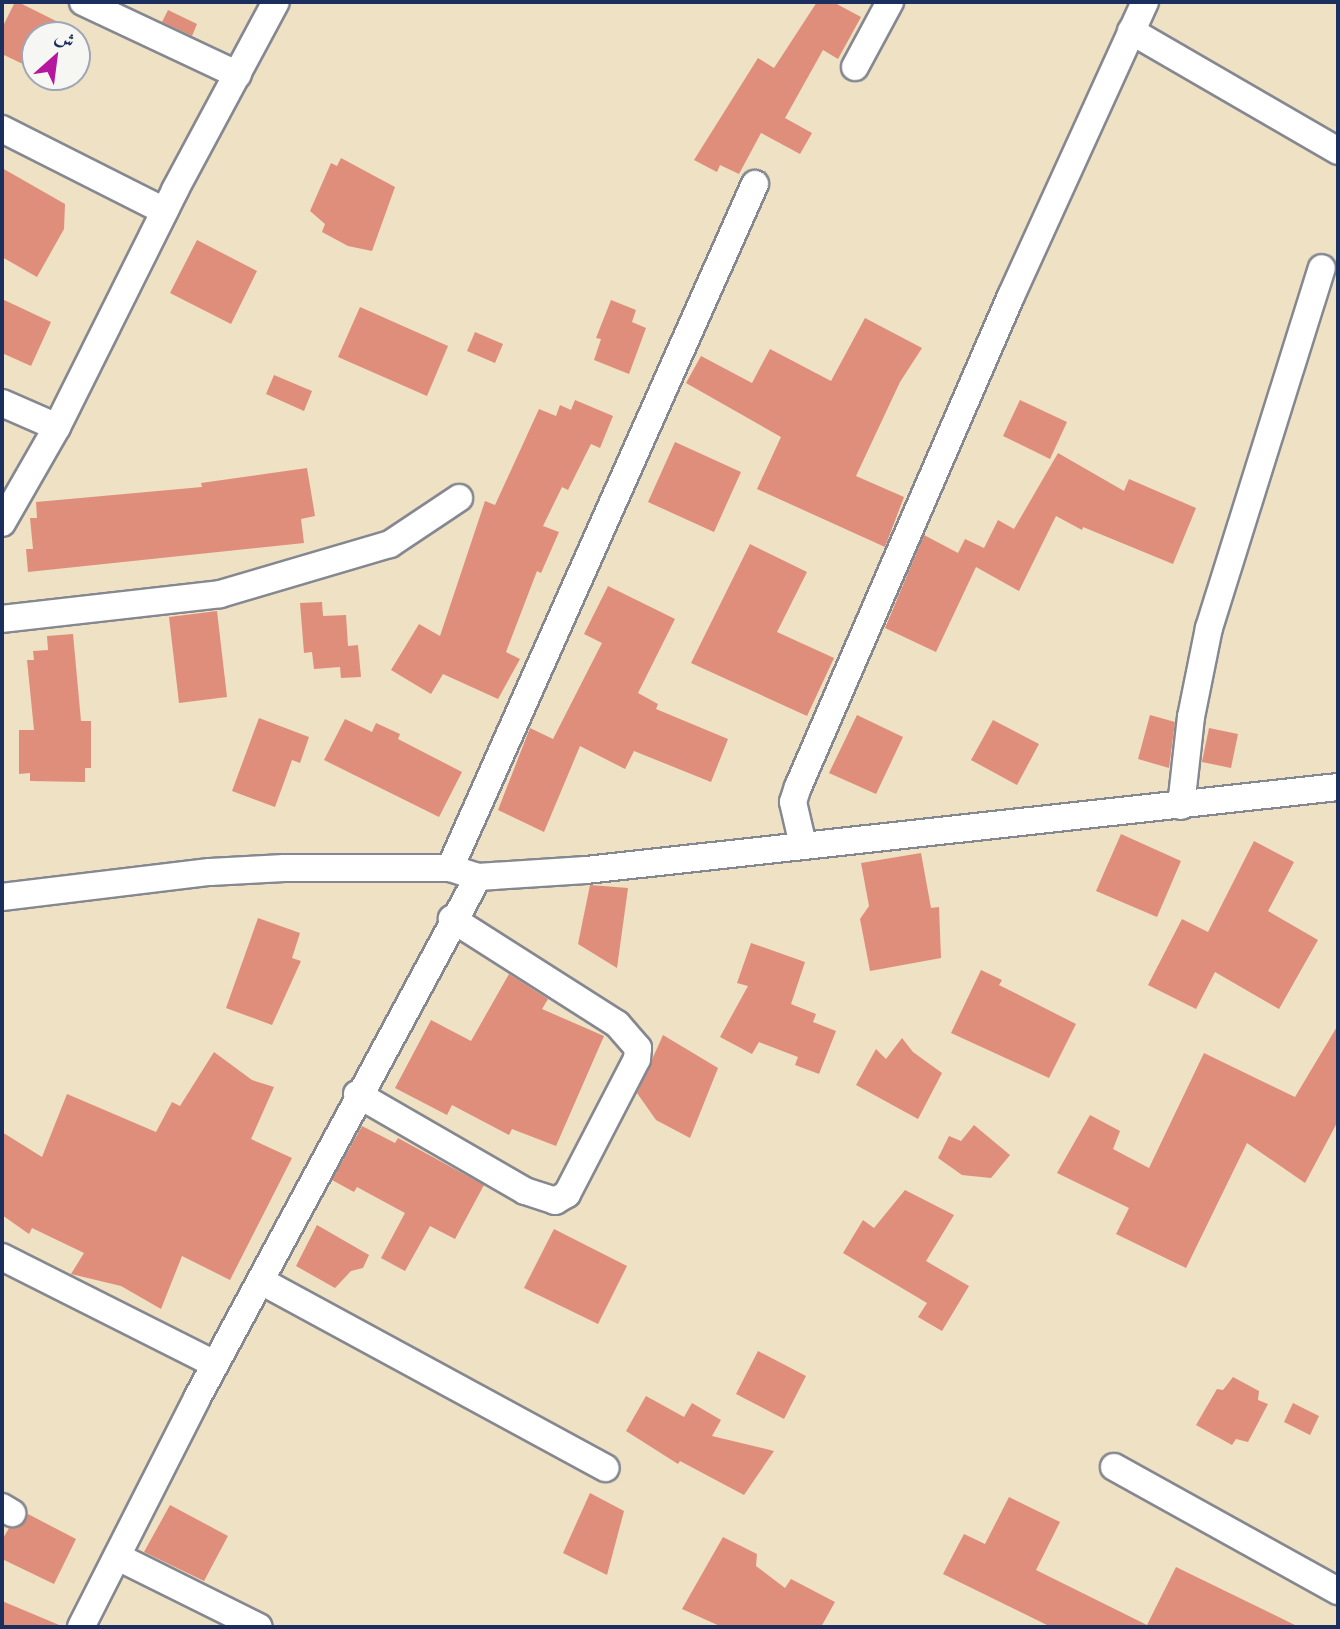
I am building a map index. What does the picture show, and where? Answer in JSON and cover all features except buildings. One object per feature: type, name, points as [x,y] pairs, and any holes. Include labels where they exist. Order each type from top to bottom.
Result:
[{"type":"street","points":[[83,2],[238,75]]},
{"type":"street","points":[[2,523],[57,427],[164,211],[276,2]]},
{"type":"street","points":[[855,67],[890,2]]},
{"type":"street","points":[[803,845],[793,802],[798,787],[1145,2]]},
{"type":"street","points":[[1131,31],[1338,151]]},
{"type":"street","points":[[2,129],[164,211]]},
{"type":"street","points":[[450,868],[755,184]]},
{"type":"street","points":[[1181,806],[1191,717],[1216,601],[1322,268]]},
{"type":"street","points":[[2,403],[57,427]]},
{"type":"street","points":[[2,619],[220,594],[390,544],[459,498]]},
{"type":"street","points":[[2,897],[211,872],[450,868],[478,877],[586,870],[1338,787]]},
{"type":"street","points":[[81,1627],[357,1094],[452,919],[478,877]]},
{"type":"street","points":[[357,1094],[525,1191],[555,1201],[567,1194],[637,1059],[638,1048],[617,1024],[452,919]]},
{"type":"street","points":[[2,1258],[215,1364]]},
{"type":"street","points":[[261,1281],[607,1468]]},
{"type":"street","points":[[1114,1467],[1338,1591]]},
{"type":"street","points":[[118,1557],[259,1627]]}]
